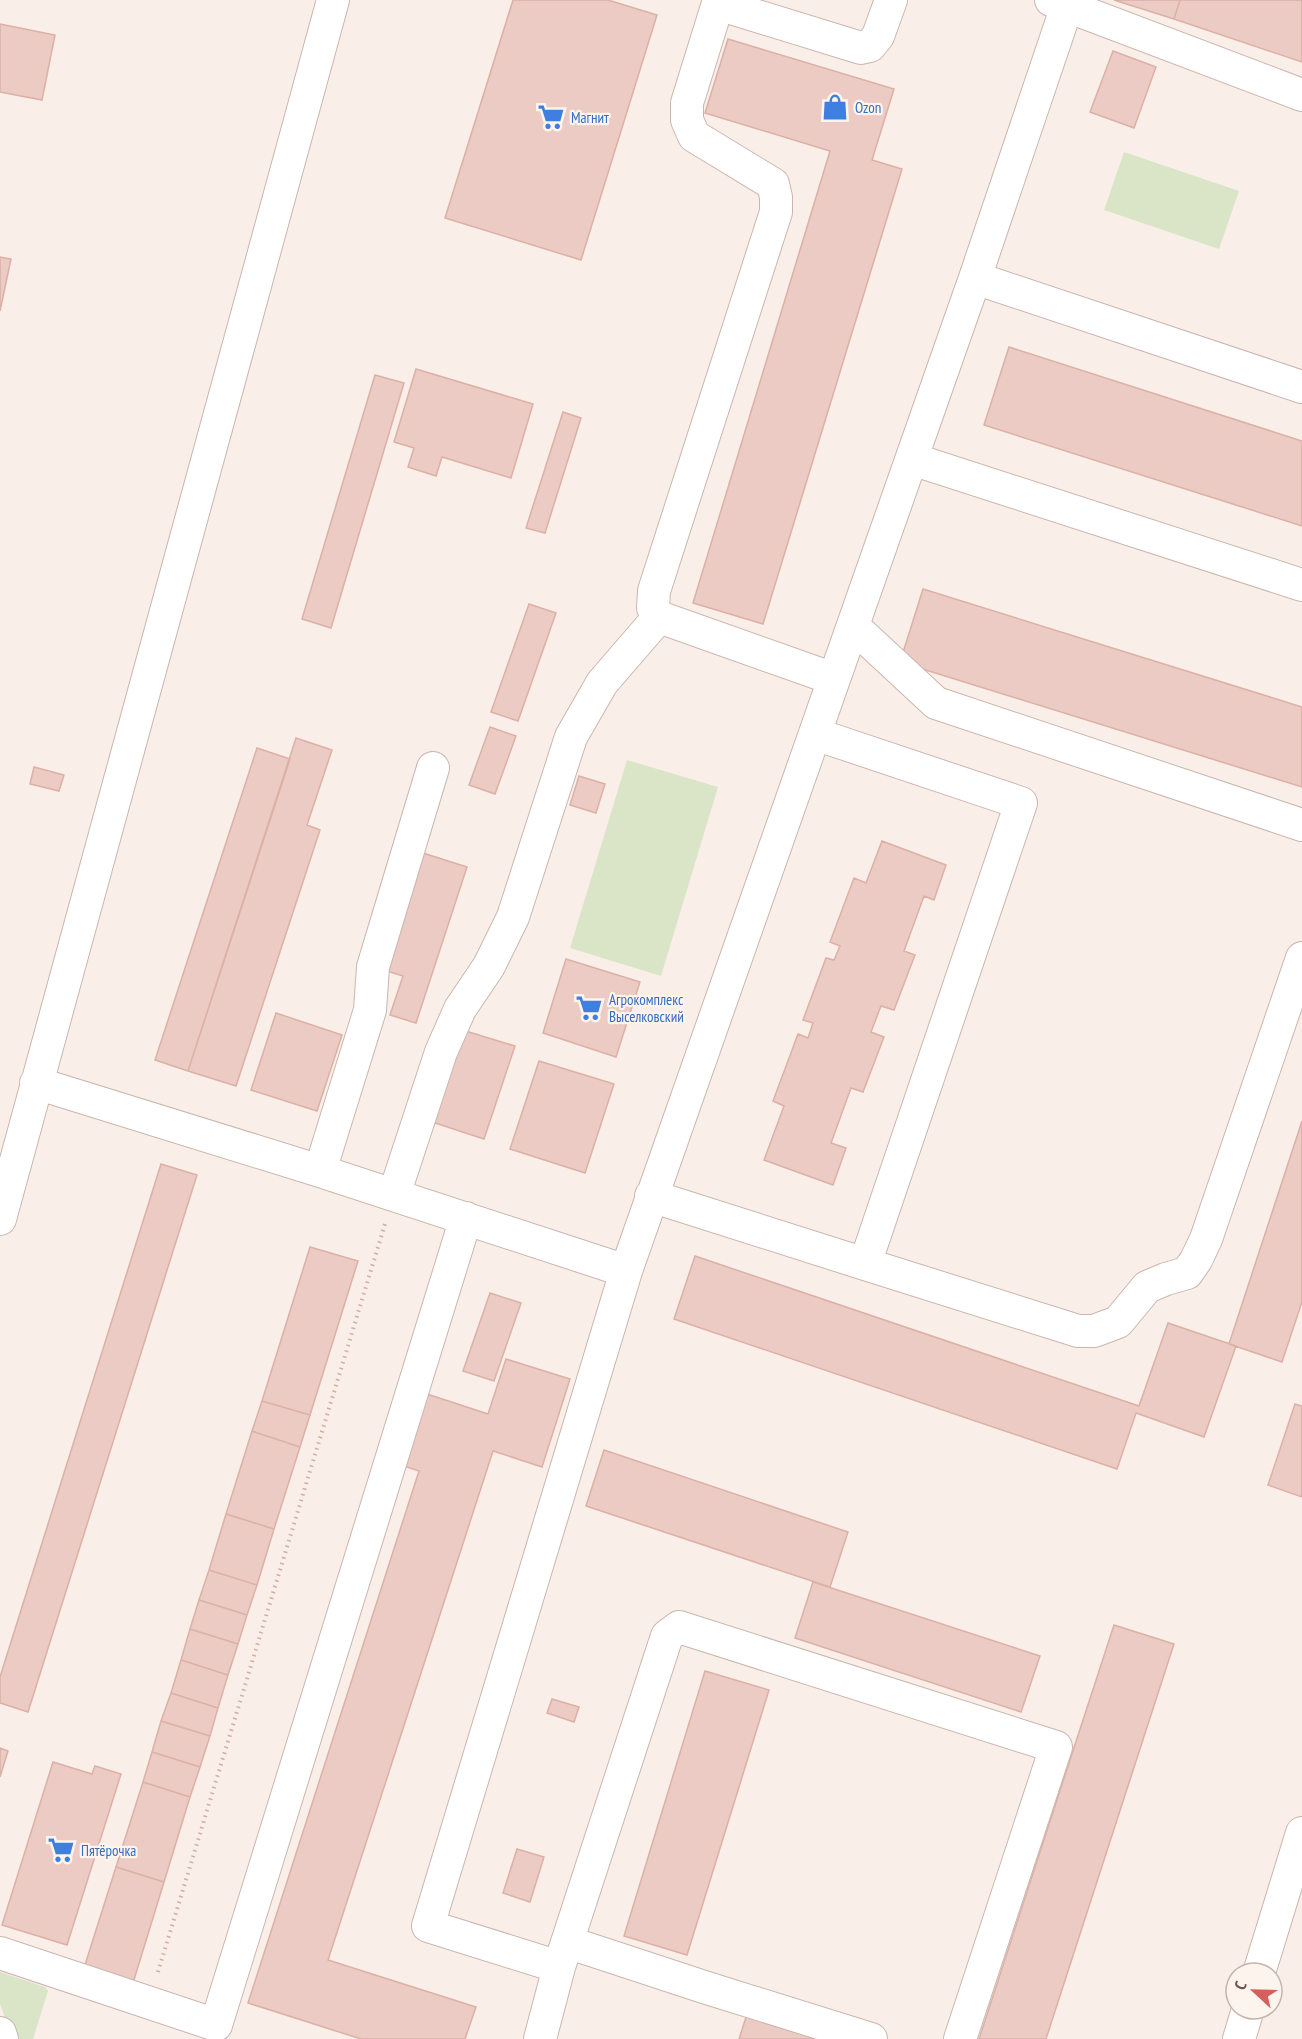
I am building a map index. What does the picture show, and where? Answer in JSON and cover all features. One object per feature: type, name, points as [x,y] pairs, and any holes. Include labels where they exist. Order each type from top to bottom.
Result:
[{"type":"street","points":[[0,1219],[333,0]]},
{"type":"street","points":[[834,679],[659,617],[652,608],[654,591],[776,212],[773,184],[693,136],[687,120],[687,103],[718,2],[861,48],[870,45],[878,36],[891,0]]},
{"type":"street","points":[[871,2039],[707,1989],[428,1926],[626,1271],[975,278],[1059,3],[1302,95]]},
{"type":"street","points":[[975,278],[1302,387]]},
{"type":"street","points":[[912,459],[1302,585]]},
{"type":"street","points":[[394,1195],[441,1052],[460,1009],[489,966],[513,917],[571,737],[602,683],[659,617]]},
{"type":"street","points":[[853,626],[936,703],[1302,825]]},
{"type":"street","points":[[815,734],[1021,803],[865,1264]]},
{"type":"street","points":[[321,1171],[370,1010],[373,967],[433,768]]},
{"type":"street","points":[[651,1196],[1078,1331],[1094,1331],[1118,1323],[1147,1287],[1187,1273],[1196,1260],[1206,1239],[1302,958]]},
{"type":"street","points":[[36,1083],[321,1171],[626,1271]]},
{"type":"street","points":[[0,1953],[216,2025],[466,1218]]},
{"type":"street","points":[[540,2039],[563,1955],[667,1636],[679,1628],[1056,1747],[960,2039]]},
{"type":"street","points":[[1265,1961],[1289,1917],[1302,1833]]},
{"type":"street","points":[[1239,2039],[1244,2021]]},
{"type":"street","points":[[0,2033],[2,2039]]},
{"type":"path","points":[[149,2002],[394,1195]]},
{"type":"green space","points":[[1124,152],[1239,191],[1219,249],[1104,210]]},
{"type":"green space","points":[[627,760],[718,787],[661,976],[570,948]]},
{"type":"green space","points":[[0,1972],[45,1987],[48,1991],[33,2039],[13,2039],[0,2004]]},
{"type":"building","name":"Магнит","points":[[513,0],[608,0],[657,15],[581,260],[445,218]]},
{"type":"building","points":[[1114,0],[1180,0],[1174,19]]},
{"type":"building","points":[[1180,0],[1302,0],[1302,62],[1174,19]]},
{"type":"building","points":[[0,24],[55,35],[42,100],[0,92]]},
{"type":"building","points":[[728,39],[894,89],[872,160],[902,169],[763,624],[693,603],[830,151],[705,113]]},
{"type":"building","points":[[1113,51],[1156,67],[1134,128],[1090,112]]},
{"type":"building","points":[[0,257],[11,259],[0,311]]},
{"type":"building","points":[[1009,347],[1302,441],[1302,526],[984,425]]},
{"type":"building","points":[[416,369],[533,404],[511,478],[442,457],[436,476],[408,467],[414,448],[394,442]]},
{"type":"building","points":[[375,375],[404,383],[331,628],[302,619]]},
{"type":"building","points":[[563,412],[581,418],[545,533],[526,528]]},
{"type":"building","points":[[923,589],[1302,707],[1302,787],[900,662]]},
{"type":"building","points":[[529,604],[556,613],[518,721],[491,712]]},
{"type":"building","points":[[490,727],[516,736],[495,794],[469,785]]},
{"type":"building","points":[[296,738],[332,750],[307,825],[320,830],[236,1086],[188,1071]]},
{"type":"building","points":[[257,748],[290,759],[188,1071],[155,1060]]},
{"type":"building","points":[[34,767],[64,775],[59,791],[30,784]]},
{"type":"building","points":[[579,776],[605,784],[596,813],[570,805]]},
{"type":"building","points":[[882,841],[946,865],[934,900],[924,896],[904,951],[915,955],[894,1010],[881,1006],[871,1032],[884,1037],[863,1092],[851,1088],[831,1143],[846,1148],[833,1185],[764,1160],[784,1106],[773,1101],[798,1034],[808,1038],[813,1023],[803,1020],[826,958],[834,960],[840,946],[830,942],[854,878],[866,883]]},
{"type":"building","points":[[423,853],[467,867],[416,1023],[390,1015],[403,976],[384,970]]},
{"type":"building","points":[[566,959],[640,982],[616,1057],[543,1033]]},
{"type":"building","points":[[276,1013],[342,1035],[317,1111],[251,1090]]},
{"type":"building","points":[[459,1029],[515,1046],[484,1139],[429,1121]]},
{"type":"building","points":[[539,1061],[614,1084],[585,1173],[510,1149]]},
{"type":"building","points":[[1302,1121],[1302,1302],[1282,1362],[1229,1344]]},
{"type":"building","points":[[161,1164],[197,1175],[28,1712],[0,1703],[0,1677]]},
{"type":"building","points":[[310,1247],[358,1261],[310,1415],[262,1401]]},
{"type":"building","points":[[695,1256],[1139,1406],[1168,1323],[1236,1346],[1204,1437],[1136,1413],[1117,1469],[674,1319]]},
{"type":"building","points":[[490,1293],[521,1303],[494,1381],[463,1371]]},
{"type":"building","points":[[506,1359],[570,1379],[542,1467],[493,1451],[328,1960],[476,2007],[465,2039],[361,2039],[248,2003],[419,1471],[401,1465],[424,1393],[488,1414]]},
{"type":"building","points":[[262,1401],[310,1415],[300,1447],[252,1431]]},
{"type":"building","points":[[1295,1404],[1302,1406],[1302,1497],[1268,1485]]},
{"type":"building","points":[[252,1431],[300,1447],[274,1529],[226,1514]]},
{"type":"building","points":[[604,1450],[848,1532],[830,1587],[586,1506]]},
{"type":"building","points":[[226,1514],[274,1529],[257,1585],[209,1570]]},
{"type":"building","points":[[209,1570],[257,1585],[247,1615],[199,1600]]},
{"type":"building","points":[[813,1582],[1040,1656],[1021,1712],[795,1638]]},
{"type":"building","points":[[199,1600],[247,1615],[238,1644],[190,1629]]},
{"type":"building","points":[[1114,1625],[1174,1644],[1046,2039],[979,2039]]},
{"type":"building","points":[[190,1629],[238,1644],[228,1675],[181,1660]]},
{"type":"building","points":[[181,1660],[228,1675],[218,1708],[171,1693]]},
{"type":"building","points":[[705,1671],[769,1690],[687,1955],[624,1936]]},
{"type":"building","points":[[171,1693],[218,1708],[210,1736],[161,1721]]},
{"type":"building","points":[[552,1699],[579,1707],[574,1722],[547,1713]]},
{"type":"building","points":[[161,1721],[210,1736],[200,1767],[152,1752]]},
{"type":"building","points":[[0,1748],[8,1751],[0,1777]]},
{"type":"building","points":[[152,1752],[200,1767],[190,1797],[143,1782]]},
{"type":"building","name":"Пятёрочка","points":[[53,1762],[92,1774],[95,1766],[121,1774],[67,1945],[2,1925]]},
{"type":"building","points":[[143,1782],[190,1797],[164,1882],[116,1867]]},
{"type":"building","points":[[517,1849],[544,1857],[530,1902],[503,1893]]},
{"type":"building","points":[[116,1867],[164,1882],[133,1983],[84,1968]]},
{"type":"building","points":[[747,2014],[825,2039],[739,2039]]},
{"type":"place","name":"Ozon","points":[[835,107]]},
{"type":"place","name":"Магнит","points":[[551,117]]},
{"type":"place","name":"Агрокомплекс Выселковский","points":[[589,1008]]},
{"type":"place","name":"Пятёрочка","points":[[61,1850]]}]
